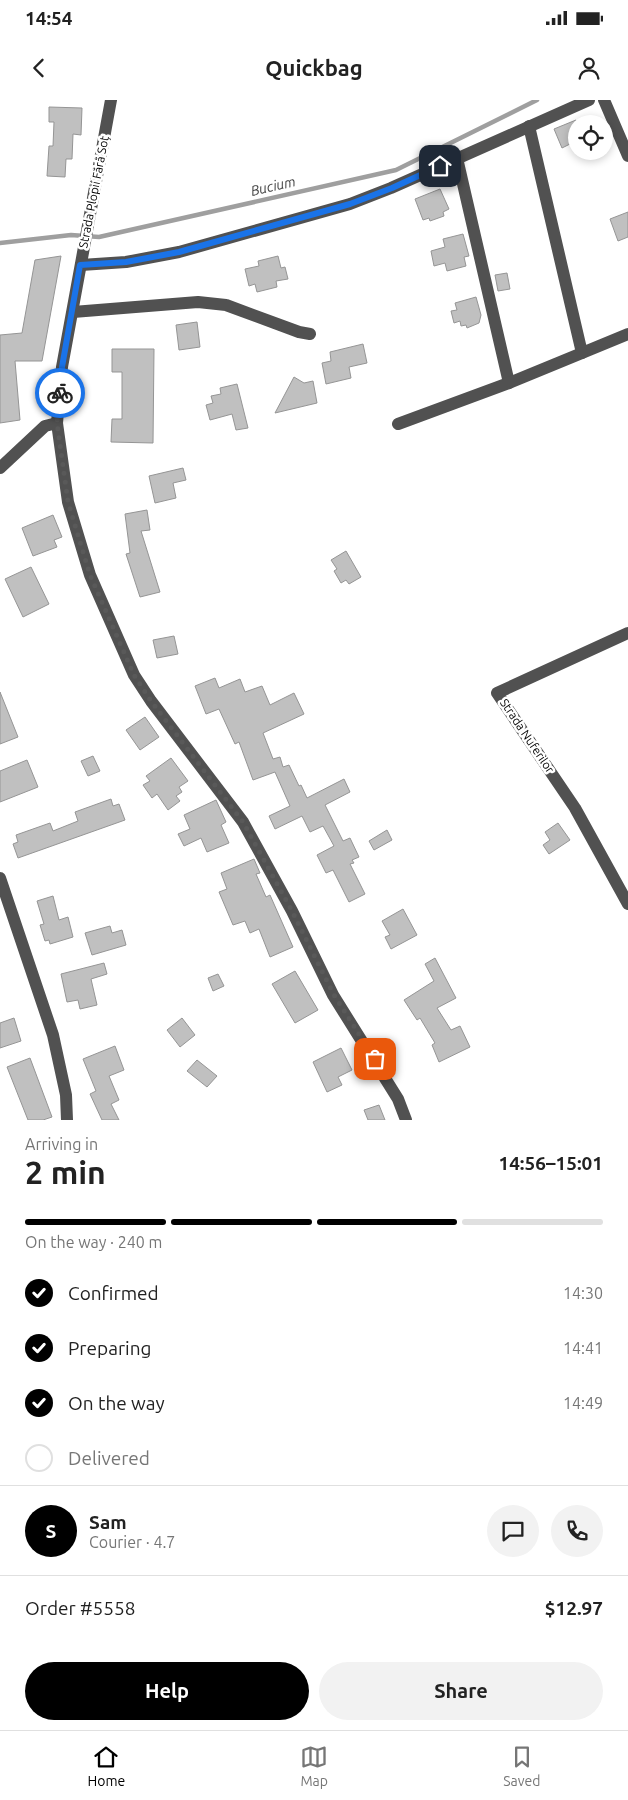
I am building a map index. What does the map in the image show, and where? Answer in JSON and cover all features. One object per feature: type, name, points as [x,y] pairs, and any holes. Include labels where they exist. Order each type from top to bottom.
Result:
[{"type":"street","name":"Strada Plopii Fără Soț","points":[[111,100],[62,367],[57,423],[68,502],[90,575],[134,675],[151,701],[243,822],[292,911],[334,995],[398,1099],[406,1120]]},
{"type":"street","points":[[80,265],[126,262],[179,252],[350,204],[392,188],[590,100]]},
{"type":"street","points":[[604,100],[628,156]]},
{"type":"street","points":[[529,126],[582,353]]},
{"type":"street","points":[[456,158],[508,383]]},
{"type":"street","points":[[73,312],[198,302],[226,305],[299,332],[310,334]]},
{"type":"street","points":[[398,424],[508,383],[628,334]]},
{"type":"street","points":[[0,468],[45,426],[57,423]]},
{"type":"street","name":"Strada Nuferilor","points":[[628,633],[497,692],[575,808],[628,904]]},
{"type":"street","points":[[0,878],[53,1035],[66,1095],[67,1120]]},
{"type":"building","points":[[49,107],[82,108],[81,135],[73,134],[72,159],[66,159],[65,177],[47,176],[49,146],[53,146],[54,122],[49,122]]},
{"type":"building","points":[[568,123],[568,145],[562,148],[554,129]]},
{"type":"building","points":[[440,189],[449,209],[443,212],[444,216],[430,221],[429,218],[423,220],[415,199]]},
{"type":"building","points":[[628,212],[628,237],[618,241],[610,219]]},
{"type":"building","points":[[463,234],[469,256],[464,257],[466,266],[447,271],[445,263],[434,266],[431,251],[445,247],[443,239]]},
{"type":"building","points":[[61,256],[42,361],[15,361],[20,420],[0,423],[0,335],[22,333],[35,260]]},
{"type":"building","points":[[278,256],[281,268],[285,267],[288,279],[276,281],[277,287],[257,292],[255,284],[249,286],[245,269],[259,266],[258,261]]},
{"type":"building","points":[[507,273],[510,289],[498,291],[495,275]]},
{"type":"building","points":[[476,297],[481,315],[479,323],[467,328],[466,325],[461,326],[460,321],[454,323],[451,311],[457,310],[455,303]]},
{"type":"building","points":[[197,322],[200,347],[179,350],[176,325]]},
{"type":"building","points":[[363,344],[367,363],[349,367],[351,378],[326,384],[322,363],[331,361],[330,352]]},
{"type":"building","points":[[112,349],[154,349],[153,443],[111,442],[112,419],[122,419],[122,372],[112,372]]},
{"type":"building","points":[[294,377],[304,383],[313,381],[317,403],[275,413]]},
{"type":"building","points":[[237,384],[248,428],[236,430],[232,414],[210,420],[206,405],[213,403],[211,396],[221,394],[220,388]]},
{"type":"building","points":[[183,468],[186,480],[173,483],[176,498],[155,503],[149,476]]},
{"type":"building","points":[[147,510],[150,530],[141,531],[160,592],[140,597],[126,554],[130,553],[125,514]]},
{"type":"building","points":[[53,515],[62,537],[54,540],[57,547],[33,556],[22,528]]},
{"type":"building","points":[[346,551],[361,577],[349,584],[346,580],[341,583],[334,571],[337,569],[331,560]]},
{"type":"building","points":[[31,567],[49,604],[23,617],[5,579]]},
{"type":"building","points":[[174,636],[178,654],[157,658],[153,640]]},
{"type":"building","points":[[215,678],[219,688],[240,679],[245,692],[262,686],[270,705],[294,693],[304,714],[263,733],[273,759],[280,757],[283,767],[289,765],[307,798],[344,779],[350,792],[325,805],[343,841],[350,838],[359,857],[352,860],[354,863],[350,864],[365,894],[349,902],[333,870],[326,873],[317,855],[334,846],[323,826],[310,832],[302,816],[275,829],[269,816],[290,806],[275,772],[253,780],[239,742],[235,744],[219,709],[206,714],[195,686]]},
{"type":"building","points":[[0,692],[18,737],[0,744]]},
{"type":"building","points":[[145,717],[159,737],[140,750],[126,730]]},
{"type":"building","points":[[93,756],[100,771],[88,776],[81,761]]},
{"type":"building","points":[[171,758],[188,781],[179,787],[182,792],[176,796],[180,801],[168,810],[157,794],[152,798],[143,785],[150,781],[146,776]]},
{"type":"building","points":[[27,760],[38,787],[0,802],[0,771]]},
{"type":"building","points":[[111,799],[113,806],[119,804],[125,820],[18,858],[13,844],[18,842],[16,835],[50,823],[53,831],[78,821],[75,812]]},
{"type":"building","points":[[216,800],[226,822],[221,825],[229,843],[207,852],[201,838],[184,846],[178,834],[190,829],[184,815]]},
{"type":"building","points":[[558,823],[570,840],[549,854],[543,845],[550,840],[545,832]]},
{"type":"building","points":[[387,830],[392,840],[374,850],[369,841]]},
{"type":"building","points":[[254,859],[260,873],[256,874],[266,897],[270,895],[293,947],[270,957],[259,929],[250,933],[245,921],[233,925],[219,892],[227,889],[221,873]]},
{"type":"building","points":[[53,896],[59,920],[68,917],[73,937],[50,944],[49,940],[45,941],[40,925],[44,924],[37,901]]},
{"type":"building","points":[[403,909],[417,935],[391,949],[385,937],[390,935],[382,921]]},
{"type":"building","points":[[110,926],[112,933],[122,930],[126,945],[92,955],[85,933]]},
{"type":"building","points":[[435,958],[456,998],[437,1008],[451,1030],[460,1026],[470,1047],[439,1062],[432,1045],[435,1043],[420,1018],[417,1020],[404,1000],[434,981],[425,964]]},
{"type":"building","points":[[104,963],[107,974],[91,979],[97,1005],[80,1009],[78,1000],[67,1002],[61,974]]},
{"type":"building","points":[[295,971],[318,1010],[295,1023],[272,984]]},
{"type":"building","points":[[218,974],[224,986],[213,991],[208,978]]},
{"type":"building","points":[[14,1018],[21,1041],[0,1048],[0,1023]]},
{"type":"building","points":[[182,1018],[195,1035],[180,1047],[167,1030]]},
{"type":"building","points":[[115,1046],[124,1070],[109,1076],[119,1100],[111,1104],[119,1120],[102,1120],[90,1094],[96,1091],[83,1059]]},
{"type":"building","points":[[341,1048],[352,1070],[338,1077],[342,1085],[327,1092],[313,1062]]},
{"type":"building","points":[[30,1058],[52,1117],[43,1120],[28,1120],[7,1067]]},
{"type":"building","points":[[197,1060],[217,1076],[207,1087],[187,1071]]},
{"type":"building","points":[[379,1105],[385,1120],[368,1120],[364,1110]]},
{"type":"waterway","name":"Bucium","points":[[0,243],[71,235],[99,237],[396,170],[537,100]]},
{"type":"way so far","points":[[60,393],[57,423],[68,502],[90,575],[134,675],[151,701],[243,822],[265,859],[334,995],[375,1059]]},
{"type":"route","points":[[60,393],[62,367],[80,265],[126,262],[179,252],[350,204],[392,188],[440,166]]}]
